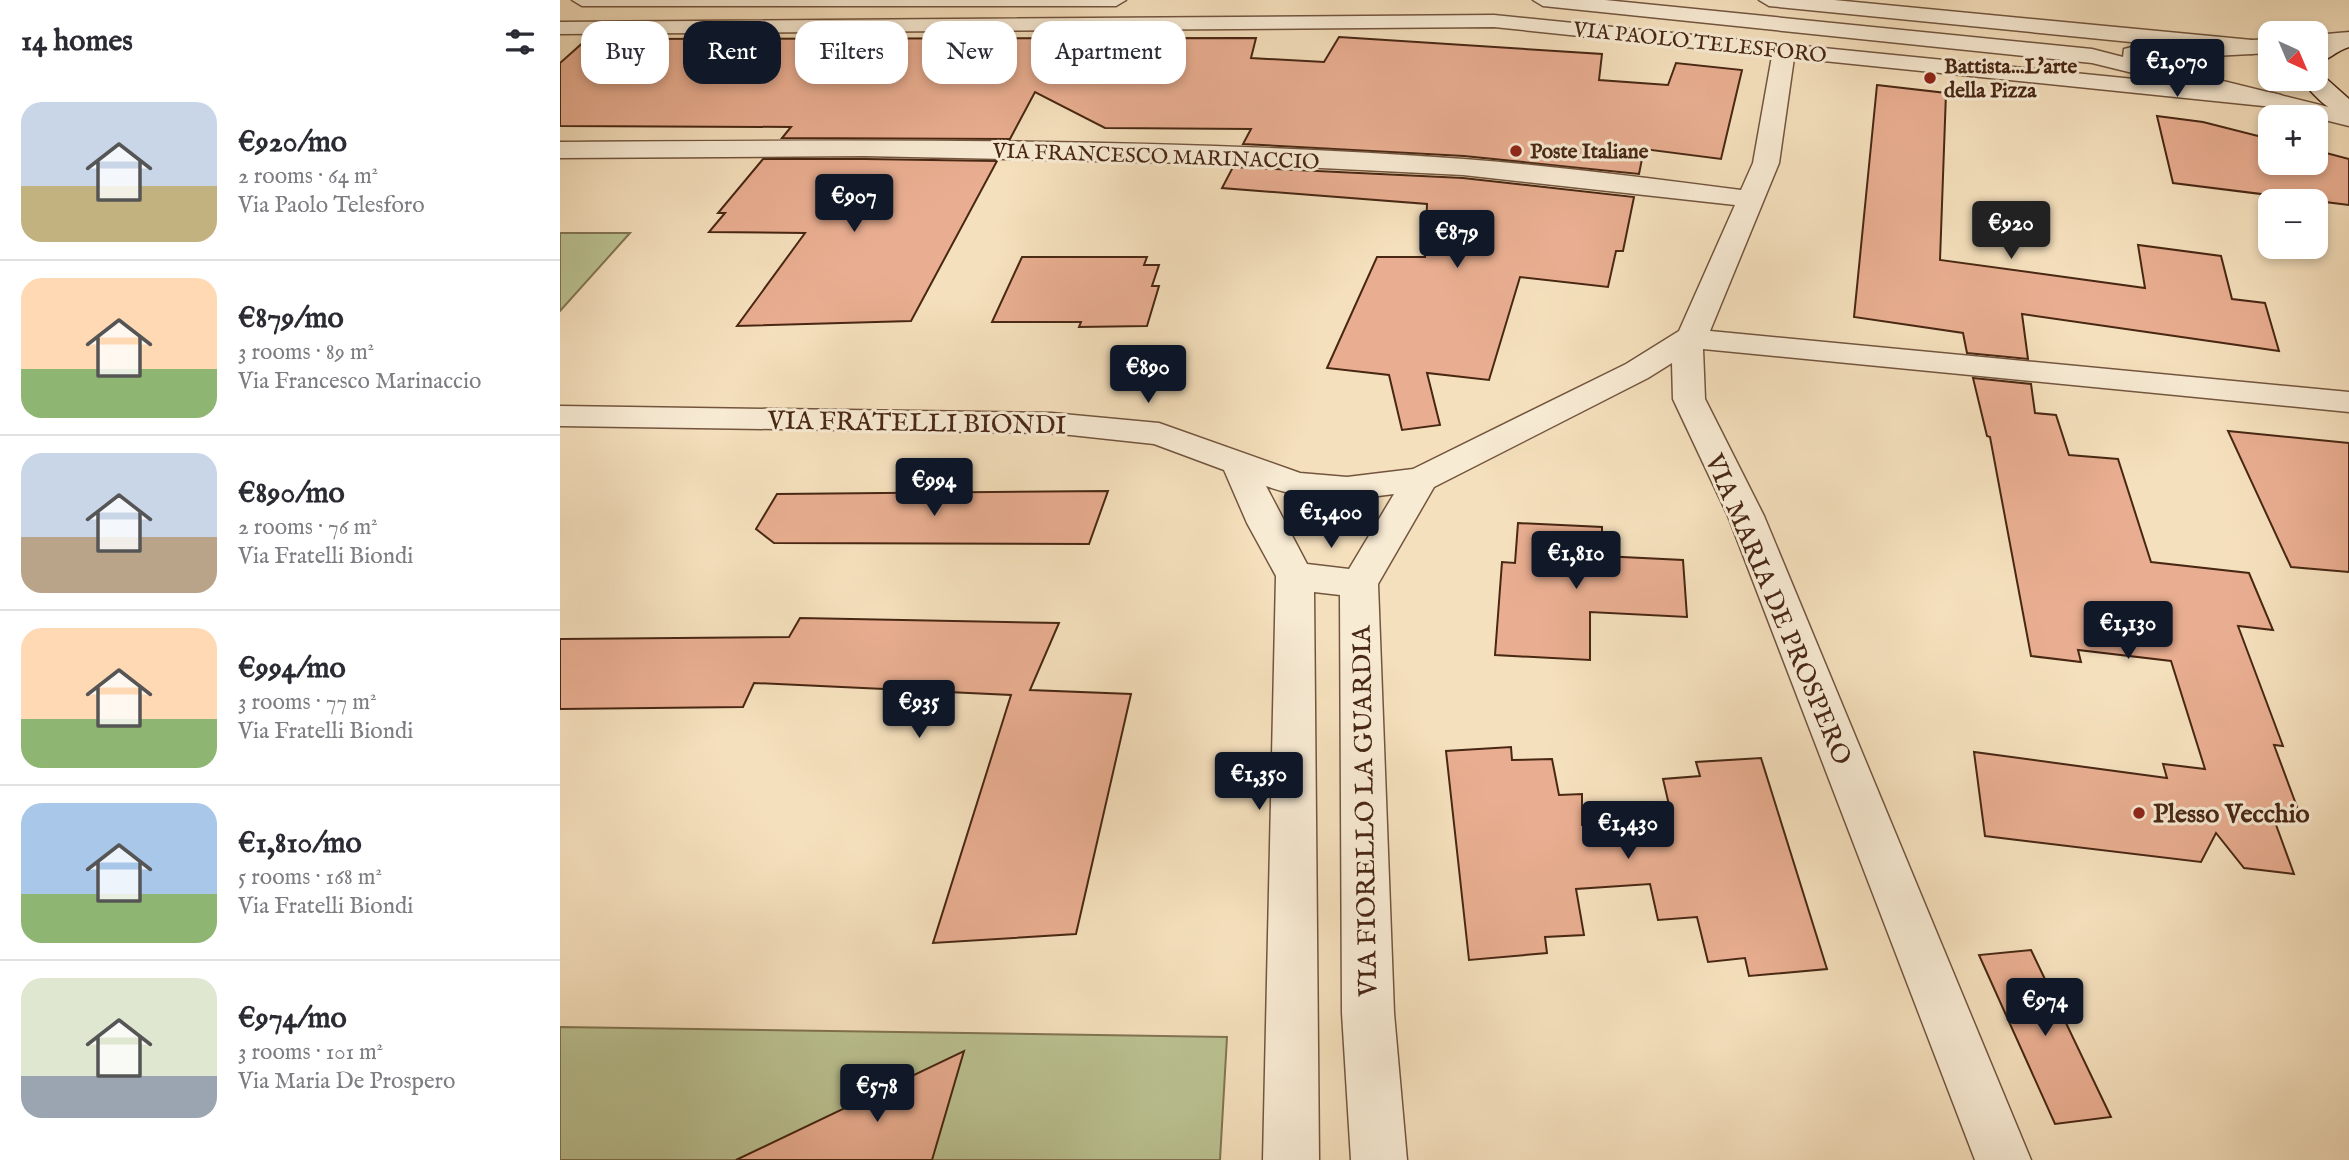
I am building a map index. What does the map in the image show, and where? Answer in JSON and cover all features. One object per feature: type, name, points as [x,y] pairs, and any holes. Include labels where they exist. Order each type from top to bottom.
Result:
[{"type":"street","points":[[582,0],[1116,0]]},
{"type":"street","name":"VIA PAOLO TELESFORO","points":[[1543,0],[2092,56],[2273,100]]},
{"type":"street","name":"VIA PAOLO TELESFORO","points":[[1781,1],[2258,46]]},
{"type":"street","name":"VIA PAOLO TELESFORO","points":[[569,28],[1494,21],[2273,100]]},
{"type":"street","points":[[560,42],[569,28]]},
{"type":"street","points":[[2328,41],[2349,39]]},
{"type":"street","points":[[2328,47],[2349,39]]},
{"type":"street","name":"VIA PAOLO TELESFORO","points":[[2092,56],[2258,46]]},
{"type":"street","name":"VIA MARIA DE PROSPERO","points":[[1784,50],[1766,163],[1687,349],[1689,399],[1745,516],[2003,1160]]},
{"type":"street","points":[[2323,91],[2349,110]]},
{"type":"street","points":[[2273,100],[2349,119]]},
{"type":"street","name":"VIA FRANCESCO MARINACCIO","points":[[560,150],[864,148],[1250,157],[1463,167],[1617,181],[1751,199]]},
{"type":"street","points":[[1691,338],[2349,402]]},
{"type":"street","name":"VIA FRATELLI BIONDI","points":[[560,416],[1052,423],[1159,434],[1296,484],[1347,489],[1421,479],[1637,371],[1691,338]]},
{"type":"street","points":[[1239,464],[1265,523],[1295,576],[1291,1160]]},
{"type":"street","points":[[1295,576],[1359,584],[1421,479]]},
{"type":"street","name":"VIA FIORELLO LA GUARDIA","points":[[1359,584],[1368,1013],[1379,1160]]},
{"type":"green space","points":[[560,233],[630,233],[560,311]]},
{"type":"green space","points":[[560,1027],[1227,1037],[1220,1160],[560,1160]]},
{"type":"building","points":[[1339,37],[1602,54],[1599,80],[1668,85],[1676,63],[1742,70],[1721,159],[1644,149],[1639,174],[1464,156],[1243,144],[1251,129],[1105,128],[1035,92],[1010,139],[782,138],[791,127],[560,126],[560,63],[581,44],[581,84],[669,84],[669,39],[683,39],[683,84],[781,84],[781,39],[795,39],[795,84],[908,84],[908,39],[922,38],[922,84],[1017,84],[1017,38],[1031,38],[1031,84],[1186,84],[1186,38],[1256,38],[1251,58],[1324,62]]},
{"type":"building","points":[[1877,85],[1946,93],[1940,260],[2145,288],[2138,245],[2221,256],[2232,299],[2265,303],[2279,351],[2022,314],[2028,359],[1967,353],[1963,333],[1854,317]]},
{"type":"building","points":[[2157,116],[2203,122],[2258,136],[2258,175],[2328,175],[2328,153],[2349,159],[2349,205],[2328,202],[2328,189],[2258,189],[2258,194],[2173,183]]},
{"type":"building","points":[[763,159],[997,161],[911,321],[737,326],[805,233],[709,232],[725,213],[718,213]]},
{"type":"building","points":[[1233,167],[1463,178],[1634,197],[1623,251],[1616,251],[1608,287],[1520,277],[1489,380],[1427,373],[1440,425],[1402,430],[1389,375],[1327,368],[1377,257],[1425,257],[1427,204],[1222,188]]},
{"type":"building","points":[[1022,257],[1147,257],[1144,265],[1159,265],[1152,286],[1159,286],[1147,326],[1079,327],[1081,322],[992,322]]},
{"type":"building","points":[[1973,378],[2031,384],[2035,413],[2056,415],[2069,455],[2118,459],[2151,562],[2249,573],[2273,630],[2238,626],[2283,746],[2274,745],[2300,815],[2271,811],[2294,874],[2244,868],[2216,833],[2201,862],[1985,836],[1974,752],[2167,778],[2163,764],[2205,769],[2171,661],[2078,650],[2081,662],[2031,656],[1990,437],[1987,436]]},
{"type":"building","points":[[2228,431],[2349,443],[2349,572],[2291,567]]},
{"type":"building","points":[[1108,491],[1089,544],[774,543],[756,529],[777,494]]},
{"type":"building","points":[[1518,523],[1602,527],[1602,556],[1683,560],[1687,617],[1590,612],[1590,660],[1495,655],[1502,562],[1515,563]]},
{"type":"building","points":[[800,618],[1059,623],[1030,690],[1131,694],[1076,934],[933,943],[1011,695],[754,683],[743,707],[560,709],[560,639],[789,637]]},
{"type":"building","points":[[1511,747],[1512,760],[1552,759],[1559,795],[1582,794],[1582,825],[1672,818],[1663,779],[1700,776],[1696,762],[1761,758],[1827,969],[1749,976],[1745,958],[1708,962],[1697,917],[1658,920],[1650,884],[1576,889],[1584,935],[1545,937],[1547,953],[1469,960],[1446,751]]},
{"type":"building","points":[[2031,950],[2111,1117],[2055,1124],[1979,955]]},
{"type":"building","points":[[964,1051],[932,1160],[736,1160]]},
{"type":"place","name":"Battista...L'arte della Pizza","points":[[1930,78]]},
{"type":"place","name":"Poste Italiane","points":[[1516,151]]},
{"type":"place","name":"Plesso Vecchio","points":[[2139,813]]}]
